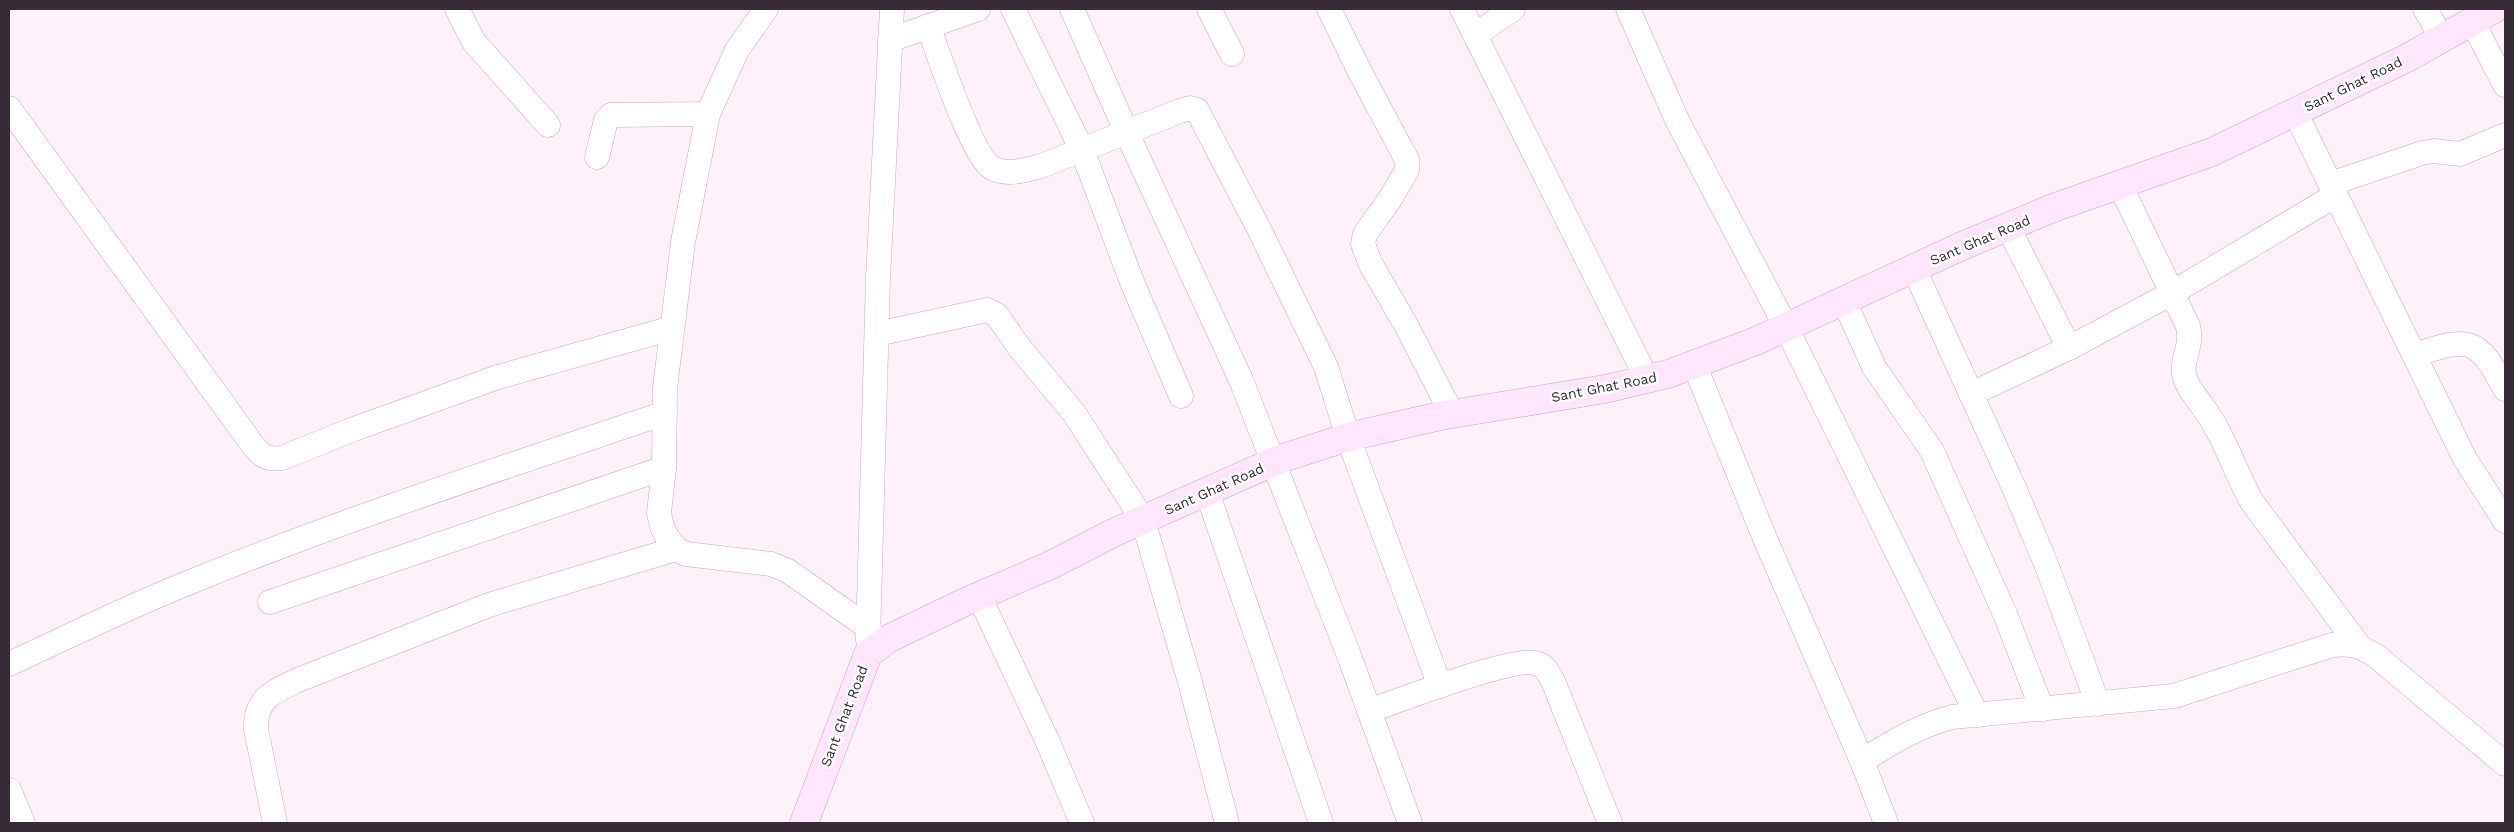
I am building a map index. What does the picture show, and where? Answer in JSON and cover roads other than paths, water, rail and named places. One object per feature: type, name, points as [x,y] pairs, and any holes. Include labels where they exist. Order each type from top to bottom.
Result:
[{"type":"street","points":[[457,9],[474,42],[548,125]]},
{"type":"street","points":[[766,9],[737,50],[708,114],[683,242],[672,328],[665,388],[664,468],[659,514],[662,527],[676,549],[686,554],[771,564],[788,571],[868,641]]},
{"type":"street","points":[[868,641],[877,334],[892,9]]},
{"type":"street","points":[[890,40],[978,9]]},
{"type":"street","points":[[1013,9],[1082,150],[1132,282],[1181,396]]},
{"type":"street","points":[[1072,9],[1241,380],[1369,711],[1410,823]]},
{"type":"street","points":[[1209,9],[1232,54]]},
{"type":"street","points":[[1329,9],[1407,160],[1407,170],[1390,199],[1365,234],[1363,244],[1370,262],[1452,414]]},
{"type":"street","points":[[1462,9],[1646,379]]},
{"type":"street","points":[[1475,35],[1513,9]]},
{"type":"street","points":[[1628,9],[1677,120],[1786,327],[1977,715]]},
{"type":"street","points":[[2425,9],[2442,38]]},
{"type":"street","points":[[2483,15],[2505,84]]},
{"type":"street","name":"Sant Ghat Road","points":[[804,823],[868,641],[888,639],[1051,565],[1143,520],[1274,462],[1348,437],[1452,414],[1605,389],[1694,364],[1756,341],[2053,208],[2212,152],[2407,58],[2483,15]]},
{"type":"street","points":[[928,26],[961,114],[986,163],[993,169],[1021,171],[1041,166],[1126,131],[1190,108],[1197,110],[1203,118],[1326,366],[1348,437],[1440,686]]},
{"type":"street","points":[[9,108],[252,444],[262,456],[272,460],[282,458],[354,429],[498,377],[672,328]]},
{"type":"street","points":[[2295,112],[2464,459],[2505,521]]},
{"type":"street","points":[[597,157],[606,120],[611,115],[708,114]]},
{"type":"street","points":[[1971,394],[2069,348],[2172,293],[2333,189],[2422,152],[2434,151],[2460,154],[2505,134]]},
{"type":"street","points":[[2120,185],[2188,326],[2191,338],[2184,375],[2193,393],[2223,437],[2242,484],[2252,502],[2359,646]]},
{"type":"street","points":[[2008,227],[2069,348]]},
{"type":"street","points":[[1914,269],[2046,564],[2098,704]]},
{"type":"street","points":[[1844,301],[1874,367],[1932,451],[2005,614],[2042,709]]},
{"type":"street","points":[[877,334],[987,310],[997,315],[1019,347],[1074,413],[1143,520],[1190,682],[1227,823]]},
{"type":"street","points":[[2414,355],[2445,345],[2468,344],[2477,348],[2490,360],[2505,389]]},
{"type":"street","points":[[1694,364],[1766,541],[1862,761],[1886,823]]},
{"type":"street","points":[[9,664],[186,583],[287,544],[464,480],[665,413]]},
{"type":"street","points":[[270,602],[664,468]]},
{"type":"street","points":[[1207,492],[1321,823]]},
{"type":"street","points":[[274,823],[256,729],[256,715],[262,702],[273,692],[298,680],[489,605],[676,549]]},
{"type":"street","points":[[980,596],[1047,740],[1082,823]]},
{"type":"street","points":[[1862,761],[1928,724],[1952,718],[2174,696],[2332,645],[2348,643],[2359,646],[2376,656],[2505,764]]},
{"type":"street","points":[[1369,711],[1440,686],[1515,664],[1533,662],[1544,667],[1553,681],[1610,823]]},
{"type":"street","points":[[9,790],[23,823]]}]
